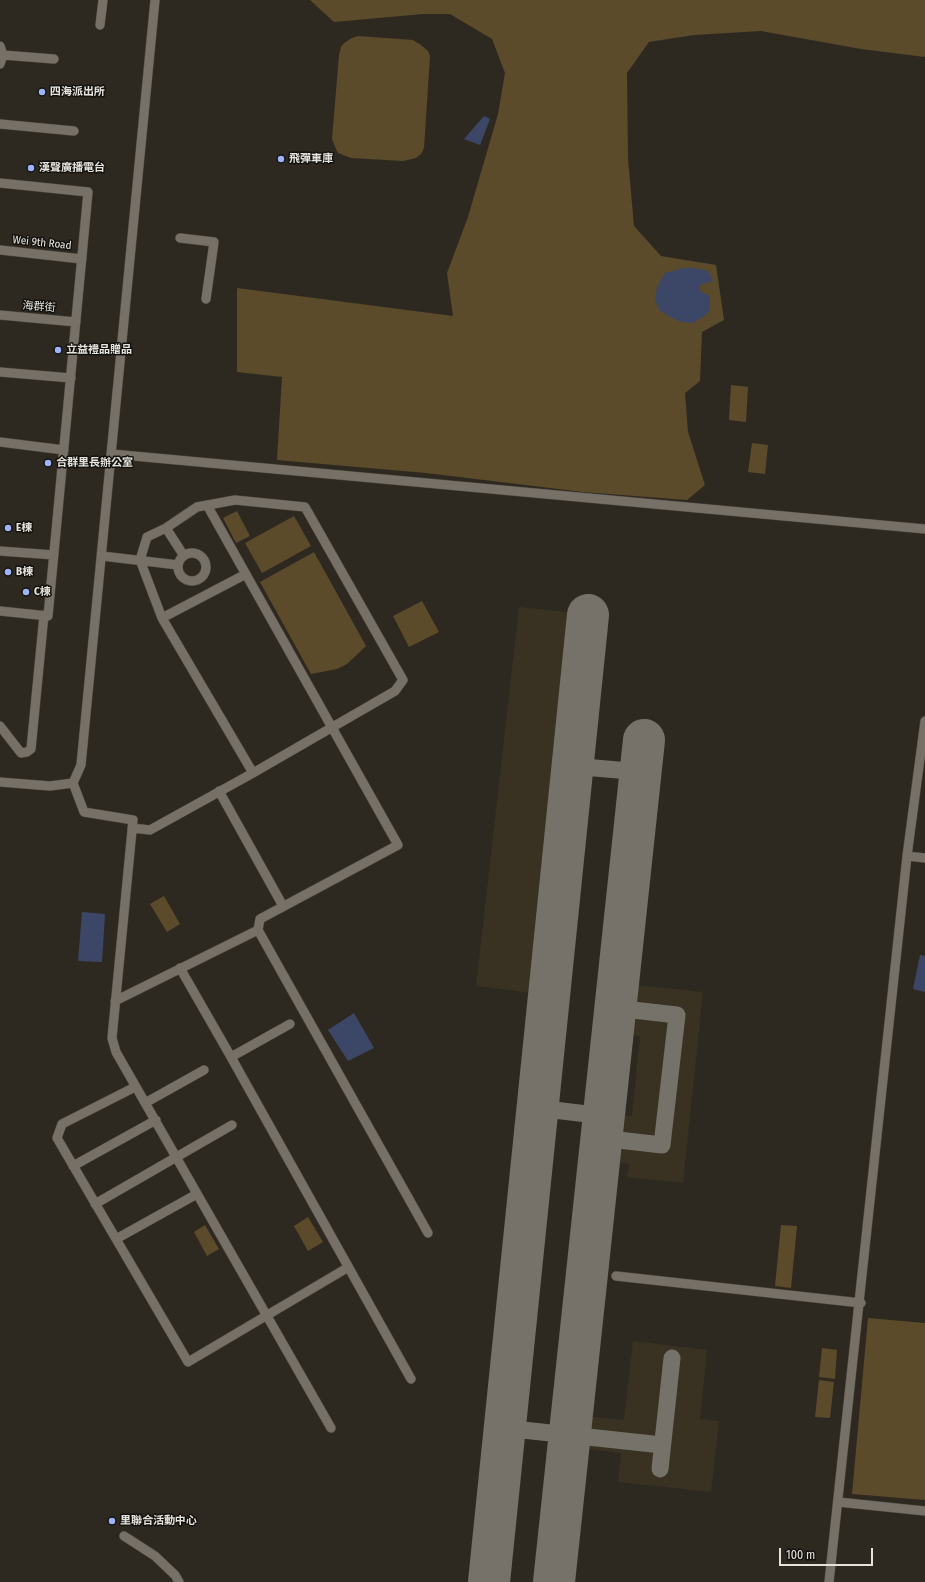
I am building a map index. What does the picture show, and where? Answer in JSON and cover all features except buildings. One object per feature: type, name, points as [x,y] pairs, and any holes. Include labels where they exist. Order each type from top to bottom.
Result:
[{"type":"street","points":[[100,25],[103,0]]},
{"type":"street","points":[[155,0],[81,765],[73,783],[84,812],[133,820],[112,1038],[116,1052],[331,1428]]},
{"type":"street","points":[[0,64],[2,50],[54,59]]},
{"type":"street","points":[[0,124],[74,130]]},
{"type":"street","points":[[0,182],[88,192],[54,556],[31,749],[28,752],[21,753],[0,726]]},
{"type":"street","points":[[180,238],[214,242],[206,299]]},
{"type":"street","name":"Wei 9th Road","points":[[0,250],[82,259]]},
{"type":"street","name":"海群街","points":[[0,315],[76,322]]},
{"type":"street","points":[[0,372],[71,378]]},
{"type":"street","points":[[0,442],[64,450]]},
{"type":"street","points":[[112,454],[925,529]]},
{"type":"street","points":[[132,828],[150,830],[253,773],[395,691],[403,680],[305,507],[235,500],[197,507],[166,528],[147,537],[140,560],[162,618],[253,773]]},
{"type":"street","points":[[207,505],[398,844],[260,918],[258,930],[428,1233]]},
{"type":"street","points":[[166,528],[184,556]]},
{"type":"street","points":[[0,551],[54,556]]},
{"type":"street","points":[[196,554],[203,559],[205,563],[205,572],[200,579],[191,581],[182,578],[178,570],[178,565],[184,556],[196,554]]},
{"type":"street","points":[[102,556],[178,565]]},
{"type":"street","points":[[162,618],[246,574]]},
{"type":"street","points":[[200,579],[208,594]]},
{"type":"street","points":[[0,611],[46,615]]},
{"type":"street","points":[[829,1582],[861,1302],[907,856],[925,721]]},
{"type":"street","points":[[0,782],[50,786],[73,783]]},
{"type":"street","points":[[219,791],[283,906]]},
{"type":"street","points":[[907,856],[925,858]]},
{"type":"street","points":[[115,1001],[258,930]]},
{"type":"street","points":[[180,968],[231,1056],[347,1268],[411,1379]]},
{"type":"street","points":[[231,1056],[290,1024]]},
{"type":"street","points":[[145,1103],[204,1070]]},
{"type":"street","points":[[135,1087],[62,1124],[57,1138],[188,1362],[347,1268]]},
{"type":"street","points":[[73,1166],[156,1120]]},
{"type":"street","points":[[95,1204],[232,1125]]},
{"type":"street","points":[[116,1240],[197,1194]]},
{"type":"street","points":[[616,1276],[861,1302]]},
{"type":"street","points":[[838,1502],[925,1511]]},
{"type":"street","points":[[124,1536],[155,1556],[175,1575],[179,1582]]},
{"type":"shaded area","points":[[310,0],[925,0],[925,57],[861,49],[761,31],[694,35],[649,42],[627,73],[628,159],[634,226],[661,256],[716,265],[724,320],[702,332],[700,381],[685,393],[688,432],[705,485],[687,500],[583,492],[426,473],[277,460],[282,377],[237,372],[237,288],[453,316],[447,273],[468,217],[498,114],[505,73],[492,39],[450,14],[423,14],[334,22]]},
{"type":"shaded area","points":[[358,36],[413,40],[428,51],[430,56],[424,148],[421,154],[416,158],[403,161],[351,158],[338,153],[336,149],[332,139],[339,55],[341,47],[344,43]]},
{"type":"shaded area","points":[[731,385],[748,387],[746,422],[729,420]]},
{"type":"shaded area","points":[[752,443],[768,445],[765,474],[748,472]]},
{"type":"shaded area","points":[[237,511],[250,536],[236,543],[223,518]]},
{"type":"shaded area","points":[[294,516],[311,546],[262,573],[245,543]]},
{"type":"shaded area","points":[[314,552],[366,646],[347,664],[337,669],[311,674],[260,582]]},
{"type":"shaded area","points":[[422,601],[439,632],[409,647],[393,616]]},
{"type":"shaded area","points":[[519,607],[585,614],[542,994],[476,986]]},
{"type":"shaded area","points":[[164,896],[180,924],[167,932],[150,904]]},
{"type":"shaded area","points":[[618,983],[703,992],[683,1183],[627,1177],[629,1164],[599,1160],[604,1114],[632,1116],[640,1036],[613,1032]]},
{"type":"shaded area","points":[[308,1217],[323,1242],[308,1251],[294,1226]]},
{"type":"shaded area","points":[[205,1225],[219,1249],[207,1256],[194,1232]]},
{"type":"shaded area","points":[[781,1225],[797,1226],[791,1288],[775,1286]]},
{"type":"shaded area","points":[[868,1318],[925,1323],[925,1500],[852,1494]]},
{"type":"shaded area","points":[[633,1341],[707,1350],[700,1419],[719,1421],[711,1492],[618,1482],[621,1453],[581,1448],[585,1416],[624,1420]]},
{"type":"shaded area","points":[[822,1348],[837,1350],[835,1379],[819,1377]]},
{"type":"shaded area","points":[[819,1380],[834,1382],[830,1418],[815,1417]]},
{"type":"water","points":[[484,116],[490,119],[480,145],[464,139]]},
{"type":"water","points":[[683,268],[695,268],[708,271],[713,281],[700,285],[700,291],[710,296],[710,309],[706,315],[693,323],[681,322],[670,317],[659,310],[655,299],[657,287],[665,273]]},
{"type":"water","points":[[82,912],[105,914],[102,962],[78,961]]},
{"type":"water","points":[[920,955],[925,956],[925,992],[913,989]]},
{"type":"water","points":[[354,1013],[374,1048],[348,1061],[328,1030]]},
{"type":"taxiway","points":[[572,766],[641,772]]},
{"type":"taxiway","points":[[601,1138],[662,1145],[677,1015],[615,1008]]},
{"type":"taxiway","points":[[537,1108],[604,1116]]},
{"type":"taxiway","points":[[660,1469],[672,1358]]},
{"type":"taxiway","points":[[504,1428],[662,1445]]},
{"type":"runway","points":[[489,1582],[588,615]]},
{"type":"runway","points":[[554,1582],[644,740]]},
{"type":"place","name":"四海派出所","points":[[42,92]]},
{"type":"place","name":"飛彈車庫","points":[[281,159]]},
{"type":"place","name":"漢聲廣播電台","points":[[31,168]]},
{"type":"place","name":"立益禮品贈品","points":[[58,350]]},
{"type":"place","name":"合群里長辦公室","points":[[48,463]]},
{"type":"place","name":"E棟","points":[[8,528]]},
{"type":"place","name":"B棟","points":[[8,572]]},
{"type":"place","name":"C棟","points":[[26,592]]},
{"type":"place","name":"里聯合活動中心","points":[[112,1521]]}]
